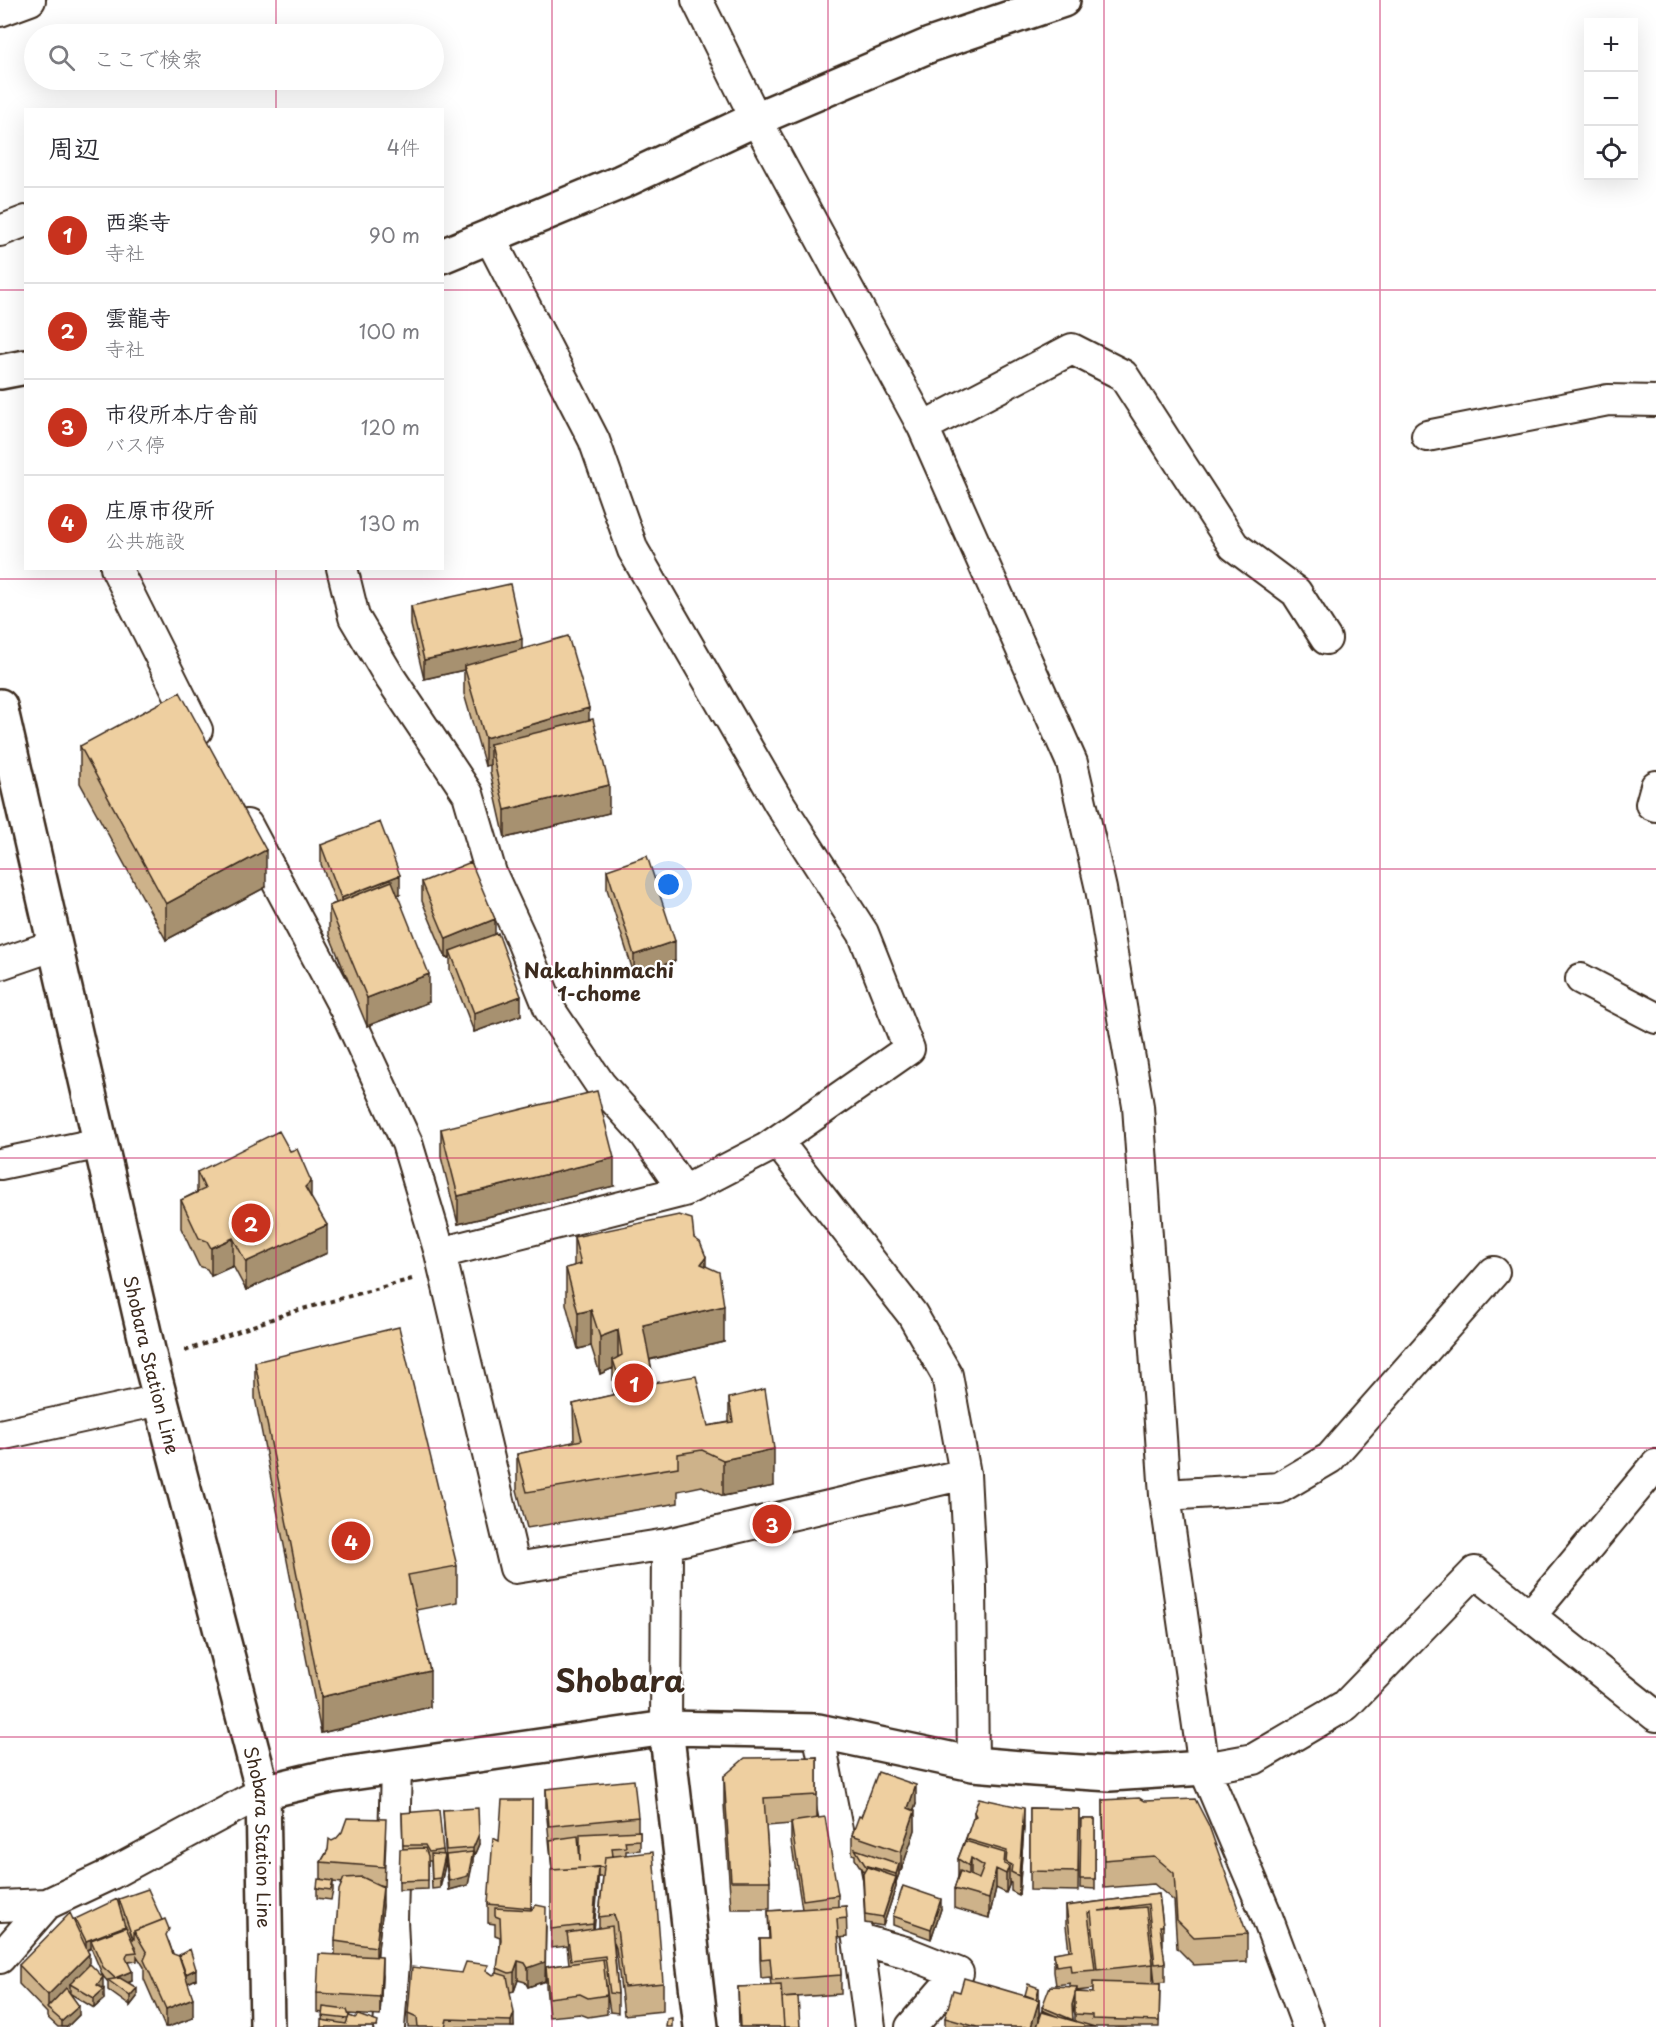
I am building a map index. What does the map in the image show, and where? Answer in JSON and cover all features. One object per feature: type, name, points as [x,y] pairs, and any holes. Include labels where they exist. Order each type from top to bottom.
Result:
[{"type":"street","points":[[0,11],[30,0]]},
{"type":"street","points":[[697,0],[756,119],[923,427],[1072,763],[1098,877],[1138,1106],[1165,1495],[1204,1768],[1266,1914],[1308,2027]]},
{"type":"street","points":[[444,255],[621,182],[756,119],[930,45],[1063,0]]},
{"type":"street","points":[[0,231],[24,222]]},
{"type":"street","points":[[442,1261],[684,1191],[777,1141],[909,1048],[863,933],[779,803],[633,550],[594,440],[489,236]]},
{"type":"street","points":[[923,427],[1072,349],[1123,375],[1234,546],[1296,592],[1326,639]]},
{"type":"street","points":[[1427,436],[1608,400],[1656,401]]},
{"type":"street","points":[[117,570],[207,750]]},
{"type":"street","points":[[342,570],[354,617],[395,686],[468,794],[491,873],[550,1010],[600,1083],[645,1134],[684,1191]]},
{"type":"street","name":"Shobara Station Line","points":[[0,706],[151,1363],[263,1792],[267,2027]]},
{"type":"street","points":[[1656,786],[1651,804],[1656,806]]},
{"type":"street","points":[[234,801],[345,1009],[407,1143],[442,1261],[515,1568],[667,1544],[965,1474]]},
{"type":"street","points":[[0,964],[55,945]]},
{"type":"street","points":[[1581,979],[1656,1018]]},
{"type":"street","points":[[777,1141],[912,1314],[947,1375],[965,1474],[972,1587],[973,1764]]},
{"type":"street","points":[[0,1164],[100,1143]]},
{"type":"street","points":[[1165,1495],[1279,1488],[1330,1458],[1494,1272]]},
{"type":"street","points":[[0,1435],[160,1400]]},
{"type":"street","points":[[1531,1615],[1656,1465]]},
{"type":"street","points":[[667,1544],[666,1728],[701,2027]]},
{"type":"street","points":[[0,1906],[47,1904],[111,1874],[263,1792],[331,1776],[666,1728],[818,1731],[973,1764],[1110,1774],[1204,1768],[1254,1759],[1346,1705],[1475,1572],[1656,1716]]},
{"type":"street","points":[[818,1731],[858,1939],[870,2027]]},
{"type":"street","points":[[389,2027],[394,1963],[392,1920],[396,1767]]},
{"type":"street","points":[[0,1958],[47,1904]]},
{"type":"street","points":[[858,1939],[905,1952],[958,1973],[911,2027]]},
{"type":"path","points":[[151,1363],[288,1313],[442,1261]]},
{"type":"building","points":[[510,584],[522,639],[424,660],[411,606]]},
{"type":"building","points":[[568,636],[589,708],[485,738],[464,666]]},
{"type":"building","points":[[180,692],[266,850],[166,904],[80,746]]},
{"type":"building","points":[[593,719],[609,785],[505,810],[490,744]]},
{"type":"building","points":[[380,822],[400,875],[341,898],[321,845]]},
{"type":"building","points":[[647,856],[675,941],[634,955],[607,870]]},
{"type":"building","points":[[471,862],[495,919],[446,939],[422,882]]},
{"type":"building","points":[[392,881],[429,974],[367,998],[329,906]]},
{"type":"building","points":[[498,933],[521,996],[474,1013],[450,951]]},
{"type":"building","points":[[597,1091],[614,1158],[458,1196],[441,1129]]},
{"type":"building","points":[[279,1131],[290,1151],[297,1149],[311,1181],[305,1187],[327,1225],[246,1262],[233,1238],[211,1248],[207,1241],[199,1238],[181,1200],[205,1189],[197,1172]]},
{"type":"building","points":[[679,1215],[692,1219],[694,1238],[700,1242],[706,1257],[701,1264],[719,1272],[724,1306],[643,1325],[654,1383],[696,1376],[708,1426],[733,1422],[729,1398],[765,1389],[774,1449],[723,1460],[702,1450],[678,1454],[678,1467],[527,1492],[517,1454],[582,1440],[573,1404],[629,1391],[633,1381],[619,1378],[613,1360],[622,1355],[618,1330],[600,1337],[591,1310],[578,1313],[566,1268],[581,1264],[574,1237]]},
{"type":"building","points":[[399,1327],[457,1566],[408,1575],[430,1671],[321,1697],[255,1362]]},
{"type":"building","points":[[817,1757],[817,1795],[764,1798],[770,1881],[731,1881],[724,1776],[745,1758]]},
{"type":"building","points":[[878,1772],[916,1785],[908,1808],[915,1811],[901,1852],[852,1835]]},
{"type":"building","points":[[634,1780],[638,1817],[549,1826],[546,1789]]},
{"type":"building","points":[[979,1798],[1024,1808],[1019,1876],[1011,1872],[1012,1865],[1006,1862],[1007,1851],[966,1839],[973,1818],[976,1816],[974,1812]]},
{"type":"building","points":[[1139,1798],[1144,1801],[1195,1799],[1209,1826],[1247,1934],[1194,1937],[1177,1920],[1174,1873],[1154,1856],[1104,1860],[1103,1800]]},
{"type":"building","points":[[502,1800],[532,1800],[531,1908],[488,1904],[493,1838],[499,1841]]},
{"type":"building","points":[[478,1808],[479,1834],[473,1848],[446,1850],[443,1810]]},
{"type":"building","points":[[1030,1808],[1079,1809],[1078,1872],[1030,1871]]},
{"type":"building","points":[[439,1810],[443,1850],[429,1852],[425,1845],[403,1845],[402,1813]]},
{"type":"building","points":[[825,1817],[838,1895],[803,1900],[791,1822]]},
{"type":"building","points":[[347,1818],[386,1819],[384,1867],[321,1862],[328,1850],[329,1839],[332,1841],[336,1839],[342,1832]]},
{"type":"building","points":[[1081,1819],[1095,1819],[1095,1879],[1080,1879]]},
{"type":"building","points":[[640,1831],[640,1840],[625,1841],[626,1847],[612,1848],[613,1856],[605,1857],[604,1867],[552,1870],[550,1840],[578,1836],[580,1861],[580,1834]]},
{"type":"building","points":[[965,1841],[1005,1853],[1004,1864],[1009,1866],[1006,1874],[996,1869],[989,1899],[954,1889],[960,1871],[979,1879],[984,1866],[971,1858],[969,1866],[958,1859]]},
{"type":"building","points":[[425,1848],[428,1856],[428,1880],[399,1881],[400,1849]]},
{"type":"building","points":[[855,1849],[899,1864],[896,1874],[865,1865]]},
{"type":"building","points":[[473,1852],[468,1876],[449,1881],[446,1855]]},
{"type":"building","points":[[653,1852],[663,1983],[624,1987],[616,1920],[614,1915],[599,1917],[605,1857]]},
{"type":"building","points":[[431,1854],[445,1855],[440,1878],[432,1879]]},
{"type":"building","points":[[598,1867],[593,1924],[551,1929],[551,1870]]},
{"type":"building","points":[[867,1867],[896,1877],[883,1917],[865,1914],[863,1874]]},
{"type":"building","points":[[362,1877],[383,1887],[376,1947],[335,1941],[339,1890],[344,1878]]},
{"type":"building","points":[[318,1879],[333,1881],[331,1890],[317,1888]]},
{"type":"building","points":[[903,1886],[941,1899],[931,1929],[893,1916]]},
{"type":"building","points":[[148,1889],[162,1920],[134,1931],[133,1939],[119,1899]]},
{"type":"building","points":[[1159,1894],[1165,1963],[1155,1964],[1148,1904],[1099,1911],[1146,1907],[1153,1964],[1097,1970],[1091,1912],[1088,1913],[1095,1970],[1071,1972],[1070,1964],[1056,1966],[1054,1953],[1072,1950],[1066,1906]]},
{"type":"building","points":[[117,1899],[125,1926],[86,1941],[75,1919]]},
{"type":"building","points":[[536,1905],[546,1907],[545,1962],[528,1968],[525,1963],[518,1961],[514,1972],[509,1973],[497,1968],[501,1940],[500,1918],[495,1916],[495,1908],[531,1910]]},
{"type":"building","points":[[846,1906],[847,1918],[837,1919],[841,1975],[772,1980],[770,1958],[761,1959],[760,1939],[770,1939],[768,1911]]},
{"type":"building","points":[[70,1913],[89,1954],[48,1995],[19,1965]]},
{"type":"building","points":[[165,1919],[169,1929],[166,1935],[173,1954],[179,1956],[193,1998],[166,2009],[144,1960],[147,1953],[134,1931]]},
{"type":"building","points":[[612,1926],[618,1994],[610,1993],[605,1956],[571,1960],[567,1933]]},
{"type":"building","points":[[126,1927],[137,1952],[128,1953],[126,1958],[132,1971],[115,1978],[103,1967],[91,1940]]},
{"type":"building","points":[[190,1949],[196,1969],[186,1974],[179,1955]]},
{"type":"building","points":[[319,1954],[382,1957],[380,1997],[317,1993]]},
{"type":"building","points":[[603,1959],[607,1995],[588,1998],[580,1994],[549,1998],[546,1967]]},
{"type":"building","points":[[466,1962],[489,1965],[486,1970],[493,1975],[497,1973],[507,1976],[514,2013],[511,2021],[447,2019],[445,2027],[418,2027],[417,2017],[408,2013],[412,1967],[462,1973]]},
{"type":"building","points":[[90,1964],[103,1977],[97,1985],[104,1989],[94,1998],[70,1984]]},
{"type":"building","points":[[120,1978],[137,1988],[130,1996],[108,1980]]},
{"type":"building","points":[[964,1978],[1039,2000],[1031,2027],[977,2027],[945,2018],[953,1990],[960,1992]]},
{"type":"building","points":[[1093,1982],[1160,1984],[1159,2021],[1092,2019],[1092,2015],[1075,2014],[1075,1992],[1093,1993]]},
{"type":"building","points":[[1028,1984],[1039,1988],[1036,1999],[1025,1995]]},
{"type":"building","points":[[781,1985],[784,2027],[740,2027],[738,1987]]},
{"type":"building","points":[[1050,1986],[1077,1987],[1072,2005],[1073,2020],[1042,2007]]},
{"type":"building","points":[[66,1988],[79,2006],[62,2021],[47,2008]]},
{"type":"building","points":[[798,1997],[800,2027],[784,2027],[782,1998]]},
{"type":"building","points":[[323,2007],[347,2010],[348,2019],[322,2016]]},
{"type":"building","points":[[1042,2012],[1095,2027],[1037,2027]]},
{"type":"building","points":[[358,2015],[378,2022],[377,2027],[321,2027],[321,2020],[346,2024],[349,2016],[355,2018]]},
{"type":"building","points":[[672,2018],[672,2027],[666,2027],[667,2019]]},
{"type":"place","name":"雲龍寺","points":[[251,1223]]},
{"type":"place","name":"西楽寺","points":[[634,1383]]},
{"type":"place","name":"市役所本庁舎前","points":[[772,1524]]},
{"type":"place","name":"庄原市役所","points":[[351,1541]]},
{"type":"district","name":"Nakahinmachi 1-chome","points":[[599,982]]},
{"type":"district","name":"Shobara","points":[[620,1679]]}]
